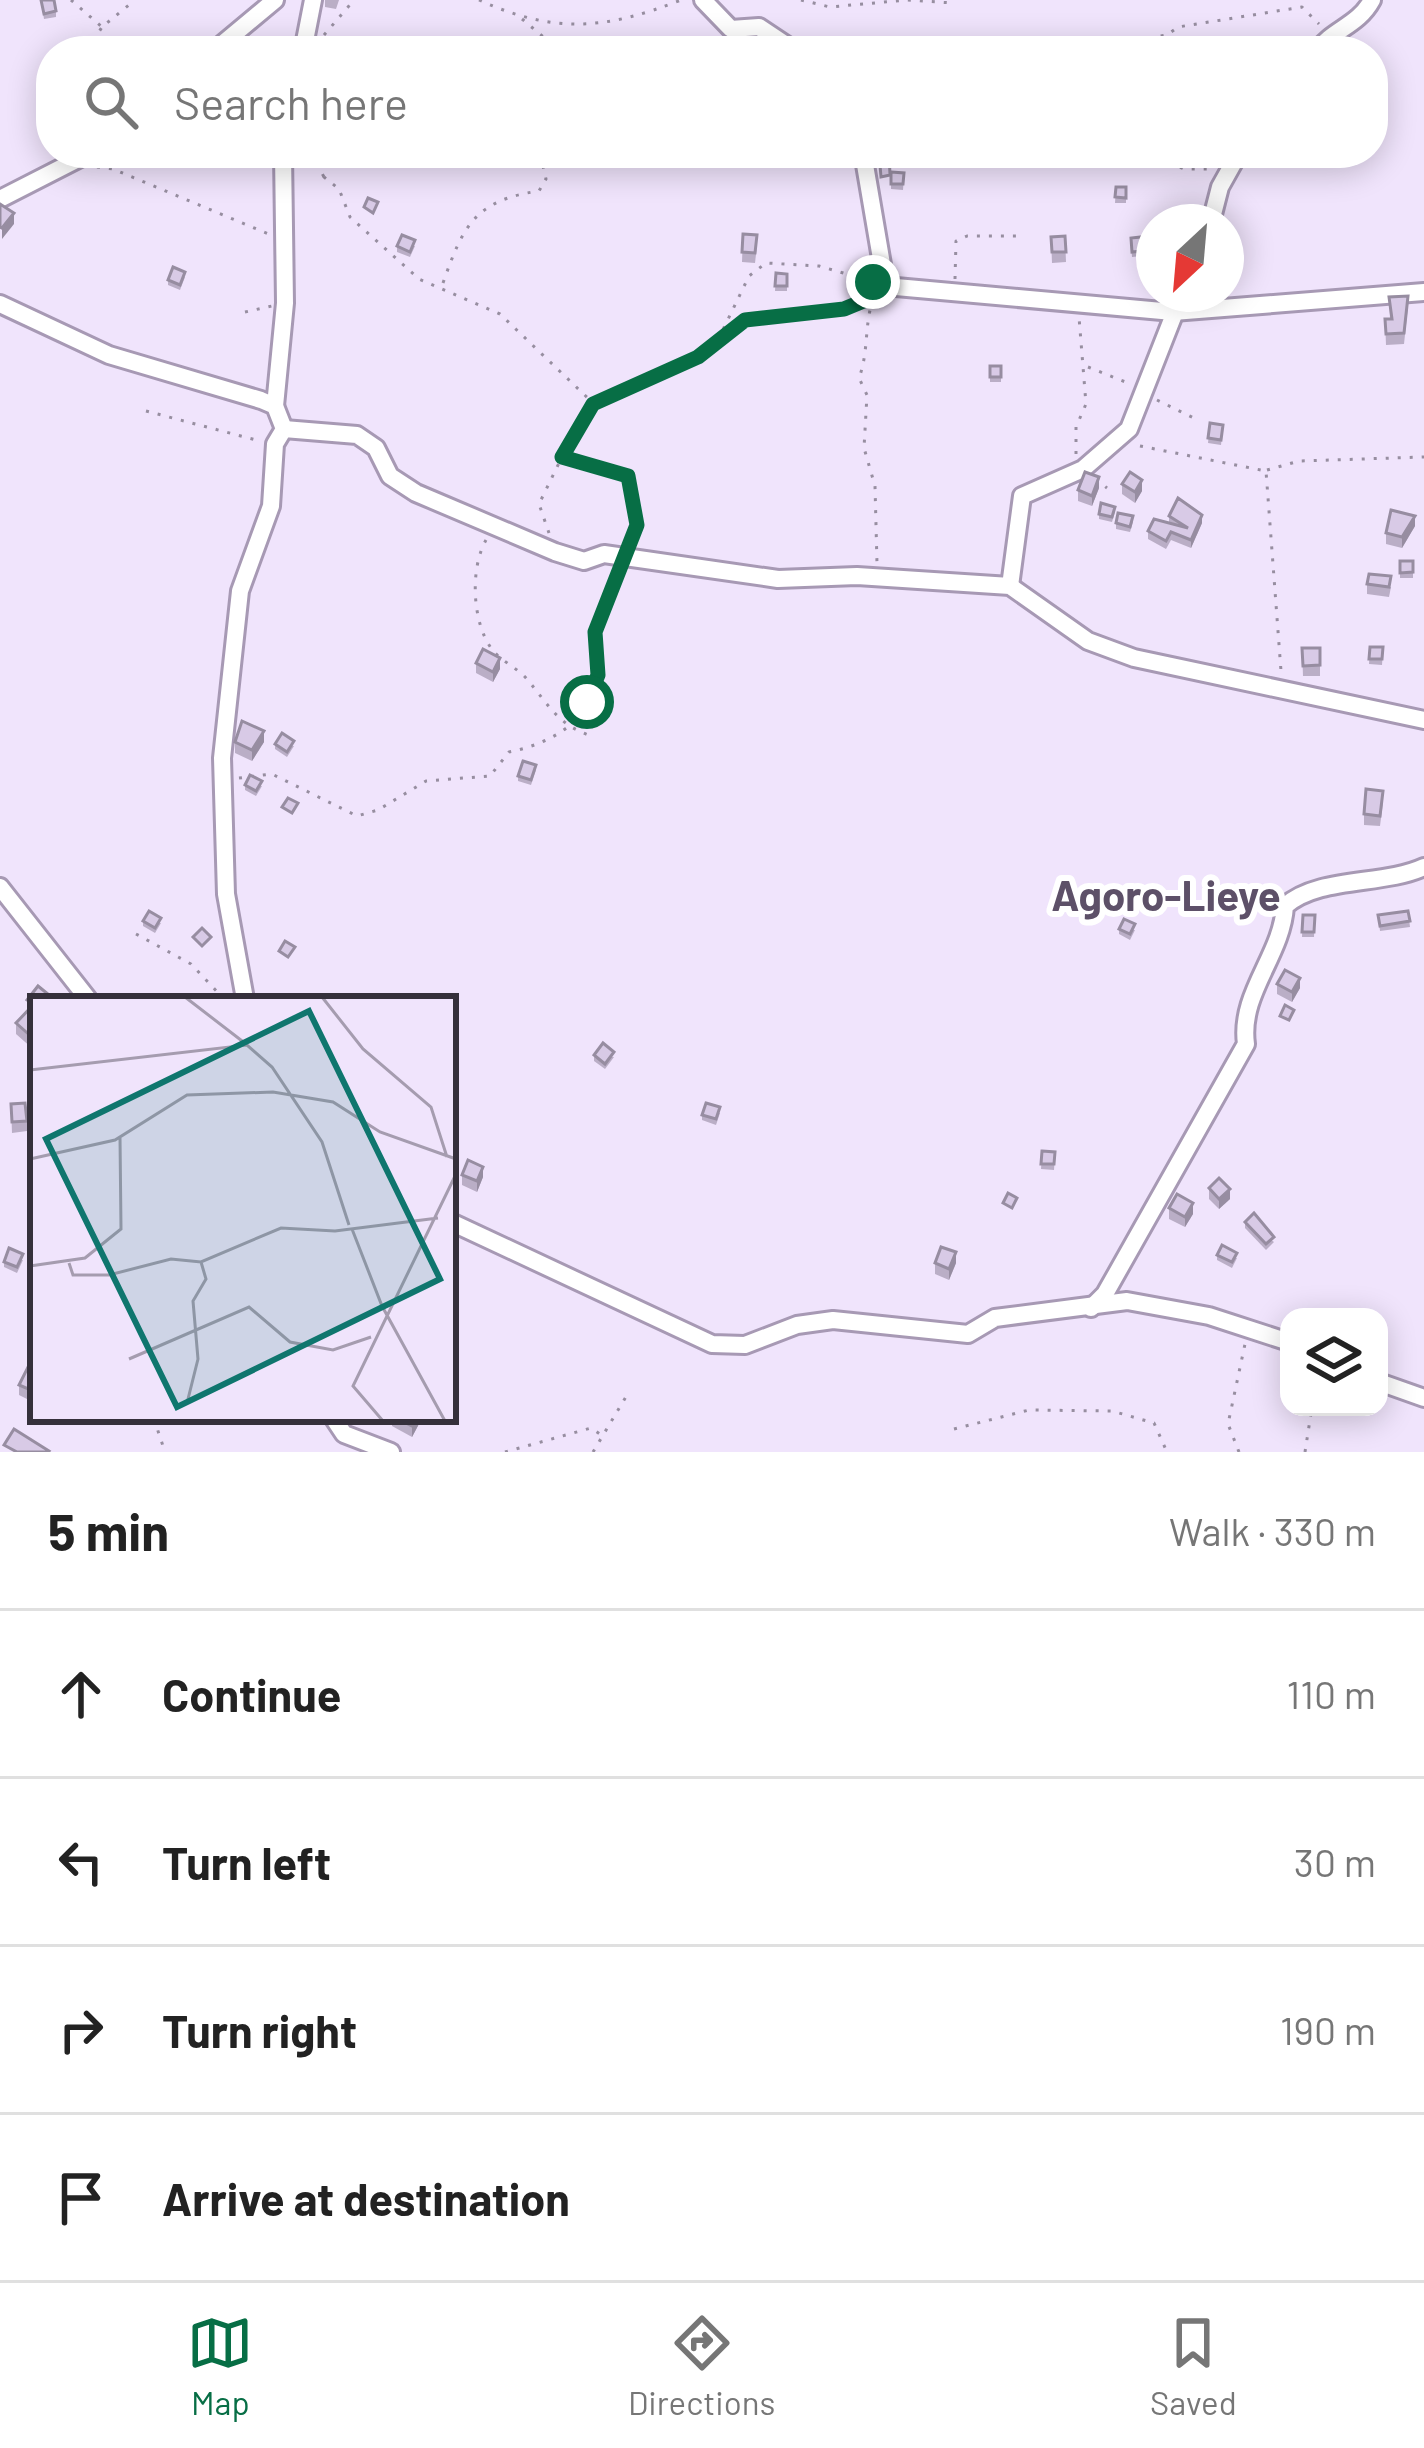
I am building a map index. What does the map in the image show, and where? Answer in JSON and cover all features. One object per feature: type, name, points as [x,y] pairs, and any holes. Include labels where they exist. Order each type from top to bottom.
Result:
[{"type":"street","points":[[232,36],[275,0]]},
{"type":"street","points":[[307,36],[313,0]]},
{"type":"street","points":[[704,0],[731,29],[759,27],[772,36]]},
{"type":"street","points":[[1329,34],[1364,14],[1372,0]]},
{"type":"street","points":[[0,199],[62,168]]},
{"type":"street","points":[[244,996],[229,918],[221,805],[235,620],[244,573],[271,506],[274,456],[284,429],[275,406],[285,303],[283,168]]},
{"type":"street","points":[[865,168],[879,289],[1136,309]]},
{"type":"street","points":[[1216,204],[1228,169]]},
{"type":"street","points":[[1244,306],[1424,292]]},
{"type":"street","points":[[0,304],[109,355],[275,406]]},
{"type":"street","points":[[1010,586],[1022,496],[1083,469],[1129,429],[1173,312]]},
{"type":"street","points":[[284,429],[357,435],[376,448],[397,482],[493,528],[584,560],[604,554],[778,579],[1010,586],[1100,646],[1134,658],[1424,720]]},
{"type":"street","points":[[1090,1308],[1105,1294],[1246,1044],[1243,1016],[1271,958],[1285,905],[1301,895],[1392,881],[1424,867]]},
{"type":"street","points":[[0,887],[86,996]]},
{"type":"street","points":[[456,1224],[712,1344],[745,1345],[796,1324],[833,1320],[968,1334],[995,1318],[1127,1300],[1280,1339]]},
{"type":"street","points":[[1388,1385],[1424,1398]]},
{"type":"street","points":[[339,1427],[355,1452]]},
{"type":"street","points":[[339,1427],[392,1452]]},
{"type":"path","points":[[71,0],[102,27]]},
{"type":"path","points":[[96,36],[135,0]]},
{"type":"path","points":[[323,36],[354,0]]},
{"type":"path","points":[[479,0],[515,14],[578,27],[623,20],[681,0]]},
{"type":"path","points":[[801,0],[830,7],[907,0],[953,3]]},
{"type":"path","points":[[1150,36],[1302,7],[1329,34]]},
{"type":"path","points":[[515,14],[542,36]]},
{"type":"path","points":[[104,168],[284,241]]},
{"type":"path","points":[[319,168],[338,189],[354,220],[419,279],[442,284],[500,314],[593,404]]},
{"type":"path","points":[[324,177],[326,168]]},
{"type":"path","points":[[442,284],[466,228],[483,208],[538,191],[546,179],[543,168]]},
{"type":"path","points":[[1180,168],[1228,169]]},
{"type":"path","points":[[953,293],[956,241],[967,236],[1016,236]]},
{"type":"path","points":[[718,342],[749,276],[766,263],[819,266],[879,289]]},
{"type":"path","points":[[555,552],[539,505],[593,404],[698,357],[760,314],[844,309],[879,289]]},
{"type":"path","points":[[879,289],[866,321],[869,357],[860,378],[867,395],[864,448],[875,486],[879,579]]},
{"type":"path","points":[[245,312],[285,303]]},
{"type":"path","points":[[1076,304],[1085,342],[1086,404],[1073,446],[1083,469],[1107,488]]},
{"type":"path","points":[[146,411],[242,432],[274,456]]},
{"type":"path","points":[[1141,446],[1266,471],[1299,461],[1424,458]]},
{"type":"path","points":[[221,805],[241,777],[263,773],[302,786],[346,813],[367,815],[427,781],[490,776],[509,752],[544,746],[568,729],[598,675],[595,632],[637,525],[628,476],[562,457]]},
{"type":"path","points":[[1266,471],[1280,669],[1288,690]]},
{"type":"path","points":[[493,528],[480,550],[476,592],[485,638],[568,729],[594,737]]},
{"type":"path","points":[[136,934],[191,964],[221,996]]},
{"type":"path","points":[[1238,1452],[1228,1424],[1250,1329]]},
{"type":"path","points":[[593,1452],[627,1395]]},
{"type":"path","points":[[954,1429],[1029,1409],[1112,1411],[1154,1424],[1168,1452]]},
{"type":"path","points":[[1305,1452],[1311,1416]]},
{"type":"path","points":[[155,1422],[165,1452]]},
{"type":"path","points":[[505,1452],[591,1428],[603,1436]]},
{"type":"building","points":[[41,0],[54,0],[56,11],[44,14]]},
{"type":"building","points":[[891,172],[904,173],[903,184],[891,184]]},
{"type":"building","points":[[1116,187],[1126,187],[1126,198],[1115,197]]},
{"type":"building","points":[[368,198],[378,202],[373,213],[364,207]]},
{"type":"building","points":[[0,204],[14,213],[2,228],[0,227]]},
{"type":"building","points":[[743,234],[757,235],[755,253],[742,252]]},
{"type":"building","points":[[402,235],[415,240],[410,252],[397,246]]},
{"type":"building","points":[[1065,236],[1066,252],[1052,252],[1051,237]]},
{"type":"building","points":[[173,267],[185,272],[180,285],[168,280]]},
{"type":"building","points":[[776,273],[787,274],[787,286],[775,286]]},
{"type":"building","points":[[1408,296],[1404,333],[1386,334],[1385,319],[1392,319],[1389,297]]},
{"type":"building","points":[[990,366],[1001,366],[1001,377],[990,377]]},
{"type":"building","points":[[1210,423],[1223,425],[1221,440],[1208,438]]},
{"type":"building","points":[[1085,472],[1099,477],[1092,496],[1078,490]]},
{"type":"building","points":[[1130,472],[1142,480],[1135,492],[1122,484]]},
{"type":"building","points":[[1178,498],[1202,515],[1191,540],[1171,532],[1166,541],[1148,531],[1154,519],[1188,528],[1169,516]]},
{"type":"building","points":[[1101,503],[1115,507],[1112,517],[1099,514]]},
{"type":"building","points":[[1391,510],[1415,516],[1402,537],[1386,533]]},
{"type":"building","points":[[1118,513],[1133,516],[1130,527],[1116,523]]},
{"type":"building","points":[[1400,561],[1413,561],[1413,572],[1400,573]]},
{"type":"building","points":[[1369,574],[1391,576],[1389,587],[1367,584]]},
{"type":"building","points":[[1370,647],[1383,647],[1382,659],[1369,659]]},
{"type":"building","points":[[1302,648],[1320,648],[1320,665],[1303,666]]},
{"type":"building","points":[[483,649],[500,658],[493,672],[476,663]]},
{"type":"building","points":[[242,721],[264,731],[252,750],[235,742]]},
{"type":"building","points":[[282,733],[294,741],[287,752],[275,744]]},
{"type":"building","points":[[523,761],[536,765],[531,780],[518,776]]},
{"type":"building","points":[[250,775],[262,781],[256,791],[245,785]]},
{"type":"building","points":[[1366,789],[1383,791],[1380,816],[1364,814]]},
{"type":"building","points":[[288,798],[298,803],[292,813],[282,807]]},
{"type":"building","points":[[149,911],[161,918],[155,928],[143,921]]},
{"type":"building","points":[[1408,911],[1410,921],[1380,926],[1378,915]]},
{"type":"building","points":[[1303,915],[1315,915],[1314,932],[1302,932]]},
{"type":"building","points":[[1124,919],[1135,924],[1130,934],[1119,929]]},
{"type":"building","points":[[202,928],[211,937],[202,946],[193,937]]},
{"type":"building","points":[[285,941],[295,947],[288,957],[279,951]]},
{"type":"building","points":[[1285,970],[1300,978],[1292,992],[1277,984]]},
{"type":"building","points":[[38,986],[50,996],[30,996]]},
{"type":"building","points":[[1285,1005],[1294,1010],[1289,1020],[1280,1016]]},
{"type":"building","points":[[30,1008],[30,1035],[16,1023]]},
{"type":"building","points":[[603,1043],[614,1052],[605,1064],[594,1055]]},
{"type":"building","points":[[25,1103],[27,1121],[12,1122],[11,1104]]},
{"type":"building","points":[[706,1103],[720,1107],[716,1119],[702,1115]]},
{"type":"building","points":[[1042,1151],[1055,1152],[1054,1164],[1041,1164]]},
{"type":"building","points":[[468,1160],[483,1167],[477,1181],[462,1175]]},
{"type":"building","points":[[1219,1178],[1230,1189],[1219,1199],[1209,1188]]},
{"type":"building","points":[[1008,1193],[1017,1198],[1012,1208],[1003,1203]]},
{"type":"building","points":[[1177,1194],[1193,1203],[1185,1217],[1169,1208]]},
{"type":"building","points":[[1254,1213],[1274,1237],[1266,1244],[1245,1222]]},
{"type":"building","points":[[1222,1245],[1237,1253],[1232,1262],[1217,1255]]},
{"type":"building","points":[[941,1247],[956,1252],[949,1269],[935,1263]]},
{"type":"building","points":[[9,1248],[23,1254],[17,1267],[4,1262]]},
{"type":"building","points":[[28,1367],[30,1390],[19,1385]]},
{"type":"building","points":[[14,1429],[49,1451],[17,1452],[4,1445]]},
{"type":"district","name":"Agoro-Lieye","points":[[1166,896]]},
{"type":"route","points":[[587,702],[598,675],[595,632],[637,525],[628,476],[562,457],[570,450],[581,418],[593,404],[664,368],[698,357],[745,320],[760,314],[844,309],[873,297],[885,282],[873,282]]}]
